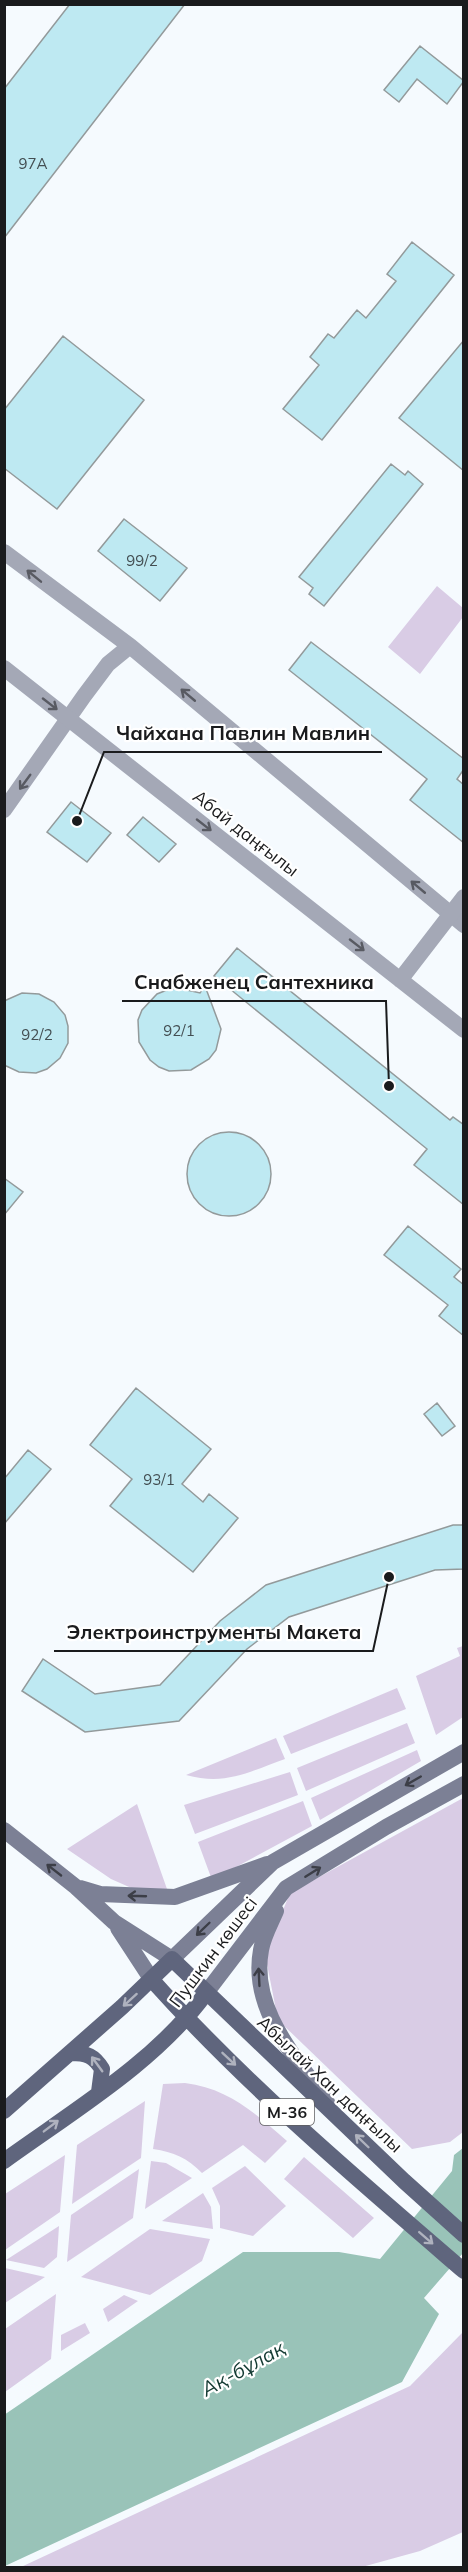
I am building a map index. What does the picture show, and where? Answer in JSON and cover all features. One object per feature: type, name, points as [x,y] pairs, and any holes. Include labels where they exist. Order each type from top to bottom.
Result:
[{"type":"main road","name":"Пушкин көшесі","points":[[4,2110],[152,1980],[273,1862],[464,1752]]},
{"type":"main road","name":"Пушкин көшесі","points":[[4,2161],[156,2049],[187,2019],[286,1888],[386,1827],[464,1784]]},
{"type":"main road","points":[[4,1830],[76,1887],[114,1923],[172,1959]]},
{"type":"main road","points":[[76,1887],[100,1894],[175,1897],[273,1862]]},
{"type":"main road","points":[[286,1888],[261,1947],[258,1980],[271,2020],[338,2118]]},
{"type":"main road","points":[[114,1923],[152,1980],[187,2019]]},
{"type":"main road","name":"Абылай Хан даңғылы","points":[[172,1959],[404,2181],[464,2235]]},
{"type":"main road","name":"M-36","points":[[187,2019],[388,2205],[464,2271]]},
{"type":"main road","points":[[71,2053],[89,2054],[96,2059],[102,2070],[99,2092]]},
{"type":"street","points":[[4,552],[42,583],[130,646],[457,919]]},
{"type":"street","points":[[4,810],[108,664],[130,646]]},
{"type":"street","name":"Абай даңғылы","points":[[4,668],[464,1030]]},
{"type":"street","points":[[400,980],[457,919],[464,897]]},
{"type":"shaded area","points":[[437,586],[463,608],[463,617],[420,674],[388,647]]},
{"type":"shaded area","points":[[463,1646],[463,1717],[436,1735],[416,1676],[460,1656],[457,1648]]},
{"type":"shaded area","points":[[397,1688],[406,1709],[291,1754],[283,1736]]},
{"type":"shaded area","points":[[407,1723],[415,1743],[306,1791],[297,1768]]},
{"type":"shaded area","points":[[276,1738],[285,1759],[248,1773],[225,1778],[200,1778],[186,1775]]},
{"type":"shaded area","points":[[417,1750],[421,1761],[320,1820],[311,1798]]},
{"type":"shaded area","points":[[290,1772],[298,1795],[195,1834],[184,1805]]},
{"type":"shaded area","points":[[463,1798],[463,2132],[450,2142],[412,2149],[278,2020],[265,1954],[290,1893]]},
{"type":"shaded area","points":[[303,1801],[312,1826],[212,1880],[198,1842]]},
{"type":"shaded area","points":[[137,1804],[167,1889],[136,1890],[111,1879],[67,1849]]},
{"type":"shaded area","points":[[185,2083],[215,2090],[228,2096],[252,2112],[287,2141],[265,2163],[243,2145],[202,2173],[180,2156],[153,2149],[163,2084]]},
{"type":"shaded area","points":[[145,2101],[141,2158],[72,2204],[77,2145]]},
{"type":"shaded area","points":[[65,2155],[60,2212],[5,2250],[5,2194]]},
{"type":"shaded area","points":[[304,2157],[374,2218],[353,2238],[284,2179]]},
{"type":"shaded area","points":[[151,2161],[166,2163],[192,2178],[145,2209]]},
{"type":"shaded area","points":[[245,2166],[286,2206],[253,2236],[220,2228],[220,2206],[212,2188]]},
{"type":"shaded area","points":[[139,2169],[133,2218],[67,2262],[71,2215]]},
{"type":"shaded area","points":[[203,2193],[211,2207],[213,2229],[162,2221]]},
{"type":"shaded area","points":[[59,2226],[57,2257],[44,2268],[6,2260]]},
{"type":"shaded area","points":[[150,2229],[210,2239],[202,2261],[150,2295],[81,2277]]},
{"type":"shaded area","points":[[5,2268],[45,2277],[5,2303]]},
{"type":"shaded area","points":[[56,2294],[51,2359],[5,2392],[5,2329]]},
{"type":"shaded area","points":[[124,2295],[138,2301],[108,2322],[103,2309]]},
{"type":"shaded area","points":[[85,2323],[90,2333],[61,2351],[61,2335]]},
{"type":"shaded area","points":[[463,2332],[463,2532],[420,2551],[362,2567],[21,2567],[410,2386]]},
{"type":"water","name":"Ақ-бұлақ","points":[[463,2148],[463,2253],[424,2298],[439,2314],[402,2382],[5,2566],[4,2415],[243,2252],[339,2252],[380,2259],[452,2171],[454,2155]]},
{"type":"building","points":[[70,4],[185,4],[4,238],[4,89]]},
{"type":"building","points":[[420,46],[464,81],[447,104],[417,79],[399,102],[384,90]]},
{"type":"building","points":[[412,242],[454,275],[322,440],[283,409],[319,365],[310,357],[328,334],[334,338],[357,310],[366,318],[396,281],[387,274]]},
{"type":"building","points":[[63,336],[144,400],[57,509],[4,468],[4,410]]},
{"type":"building","points":[[464,340],[464,471],[399,418]]},
{"type":"building","points":[[391,464],[405,475],[408,471],[423,484],[324,606],[309,594],[313,588],[299,577]]},
{"type":"building","points":[[124,519],[187,568],[160,601],[98,551]]},
{"type":"building","points":[[311,642],[464,759],[464,769],[457,779],[464,785],[464,843],[410,800],[427,779],[289,670]]},
{"type":"building","points":[[71,802],[111,833],[87,862],[47,832]]},
{"type":"building","points":[[143,817],[176,844],[159,862],[127,835]]},
{"type":"building","points":[[237,948],[450,1120],[453,1117],[464,1125],[464,1205],[414,1165],[427,1149],[214,976]]},
{"type":"building","points":[[205,986],[221,1029],[216,1050],[209,1059],[191,1070],[169,1071],[159,1067],[150,1060],[139,1042],[138,1020],[142,1010],[157,994],[167,990],[178,988],[200,993]]},
{"type":"building","points":[[22,993],[39,994],[54,1002],[65,1015],[68,1026],[68,1043],[60,1058],[47,1069],[36,1073],[19,1072],[4,1065],[4,1001]]},
{"type":"building","points":[[229,1132],[245,1135],[264,1151],[271,1174],[268,1190],[252,1209],[229,1216],[213,1213],[194,1197],[187,1174],[190,1158],[206,1139]]},
{"type":"building","points":[[4,1178],[23,1192],[4,1215]]},
{"type":"building","points":[[408,1226],[461,1269],[454,1277],[464,1285],[464,1336],[439,1316],[448,1305],[384,1255]]},
{"type":"building","points":[[136,1388],[211,1449],[182,1484],[203,1502],[209,1494],[238,1518],[193,1572],[110,1506],[132,1479],[90,1445]]},
{"type":"building","points":[[437,1403],[455,1426],[442,1436],[424,1414]]},
{"type":"building","points":[[28,1450],[51,1469],[4,1524],[4,1479]]},
{"type":"building","points":[[453,1525],[464,1525],[464,1569],[435,1570],[289,1617],[247,1649],[179,1721],[85,1732],[22,1691],[43,1659],[95,1694],[160,1685],[220,1621],[266,1585]]},
{"type":"place","name":"Чайхана Павлин Мавлин","points":[[77,821]]},
{"type":"place","name":"Снабженец Сантехника","points":[[389,1086]]},
{"type":"place","name":"Электроинструменты Макета","points":[[389,1577]]}]
